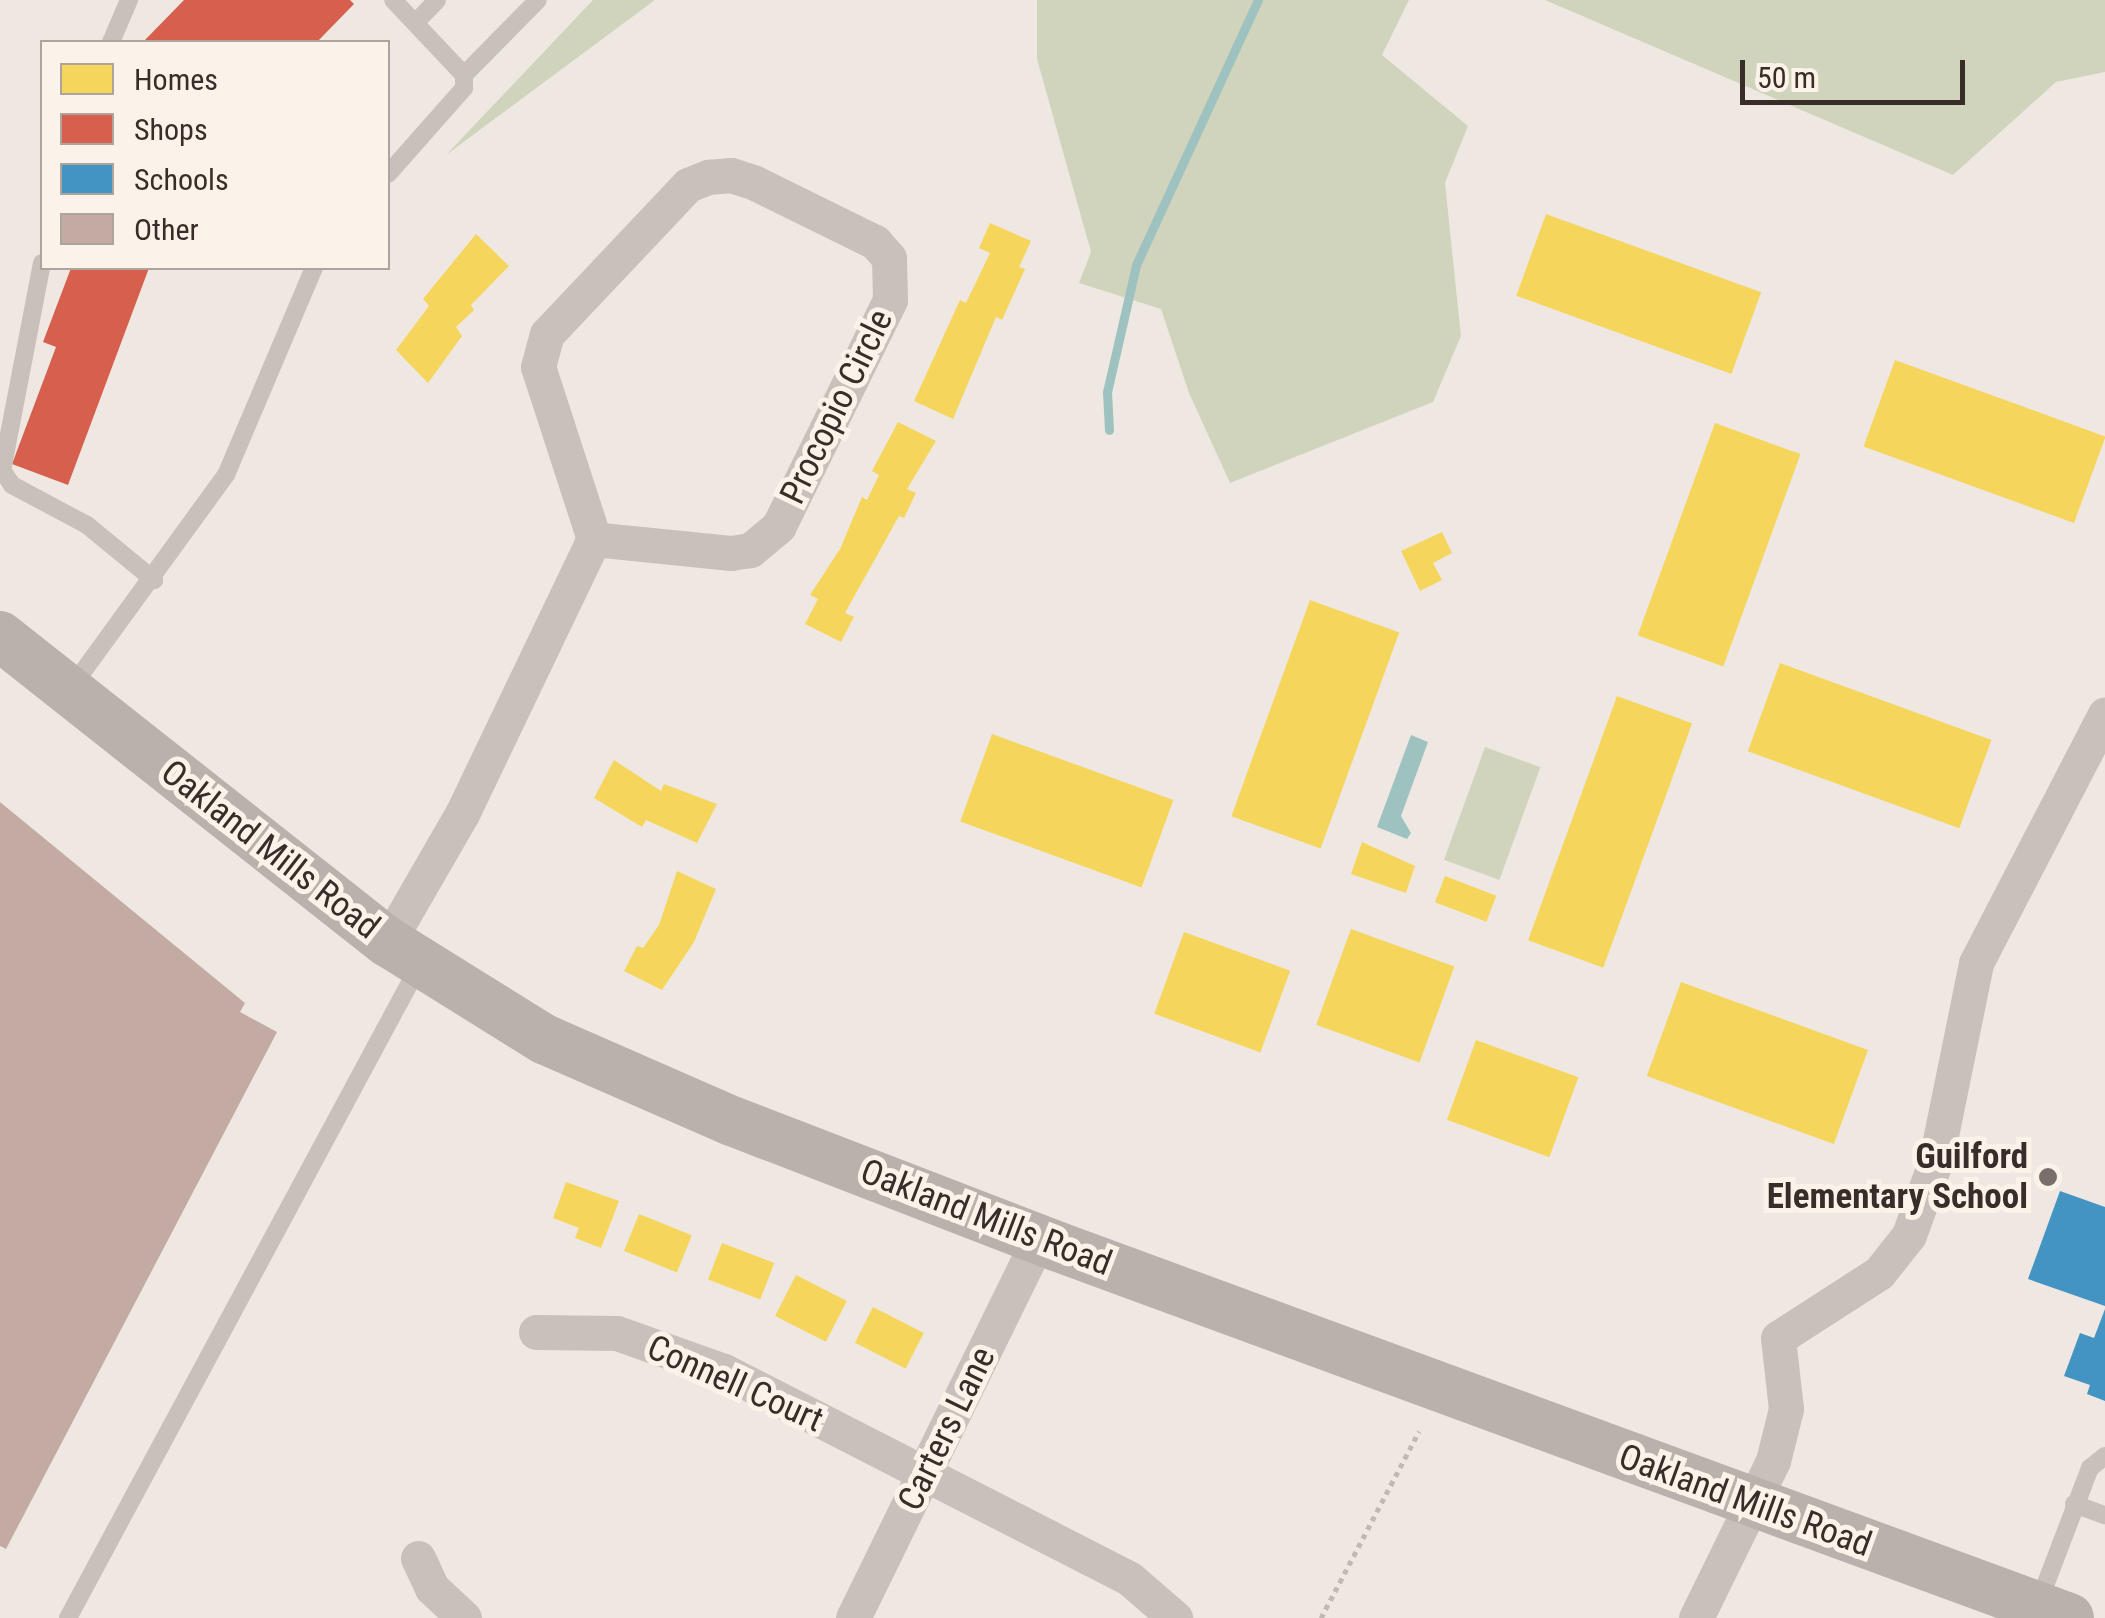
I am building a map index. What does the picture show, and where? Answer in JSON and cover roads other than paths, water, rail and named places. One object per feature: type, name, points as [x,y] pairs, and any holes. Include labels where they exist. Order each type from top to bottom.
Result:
[{"type":"street","name":"Procopio Circle","points":[[731,175],[754,183],[875,242],[889,258],[890,300],[779,526],[750,550],[731,553],[594,539],[538,367],[546,334],[688,185],[708,176],[731,175]]},
{"type":"street","points":[[404,953],[462,814],[594,539]]},
{"type":"street","name":"Oakland Mills Road","points":[[0,636],[404,953],[544,1039],[624,1077],[1040,1238],[1753,1505],[2054,1611]]},
{"type":"street","points":[[1696,1618],[1753,1505],[1786,1410],[1778,1338],[1880,1273],[1909,1235],[1936,1160],[1976,963],[2105,714]]},
{"type":"street","name":"Carters Lane","points":[[854,1618],[1040,1238]]},
{"type":"street","name":"Connell Court","points":[[536,1332],[603,1332],[663,1346],[1130,1579],[1174,1618]]},
{"type":"street","points":[[418,1558],[432,1588],[464,1618]]},
{"type":"lane","points":[[112,40],[129,0]]},
{"type":"lane","points":[[393,0],[464,75]]},
{"type":"lane","points":[[416,22],[438,0]]},
{"type":"lane","points":[[390,172],[455,104],[464,75],[538,0]]},
{"type":"lane","points":[[41,270],[2,470],[12,485],[88,526],[154,580]]},
{"type":"lane","points":[[67,692],[154,580],[226,476],[313,270]]},
{"type":"lane","points":[[68,1618],[404,953]]},
{"type":"lane","points":[[2054,1611],[2074,1504],[2090,1468],[2105,1456]]},
{"type":"lane","points":[[2074,1504],[2105,1515]]},
{"type":"water","points":[[1411,735],[1428,742],[1401,816],[1411,833],[1407,839],[1377,827]]},
{"type":"waterway","points":[[1109,430],[1107,392],[1136,265],[1258,0]]},
{"type":"place","name":"Guilford Elementary School","points":[[2048,1177]]}]
